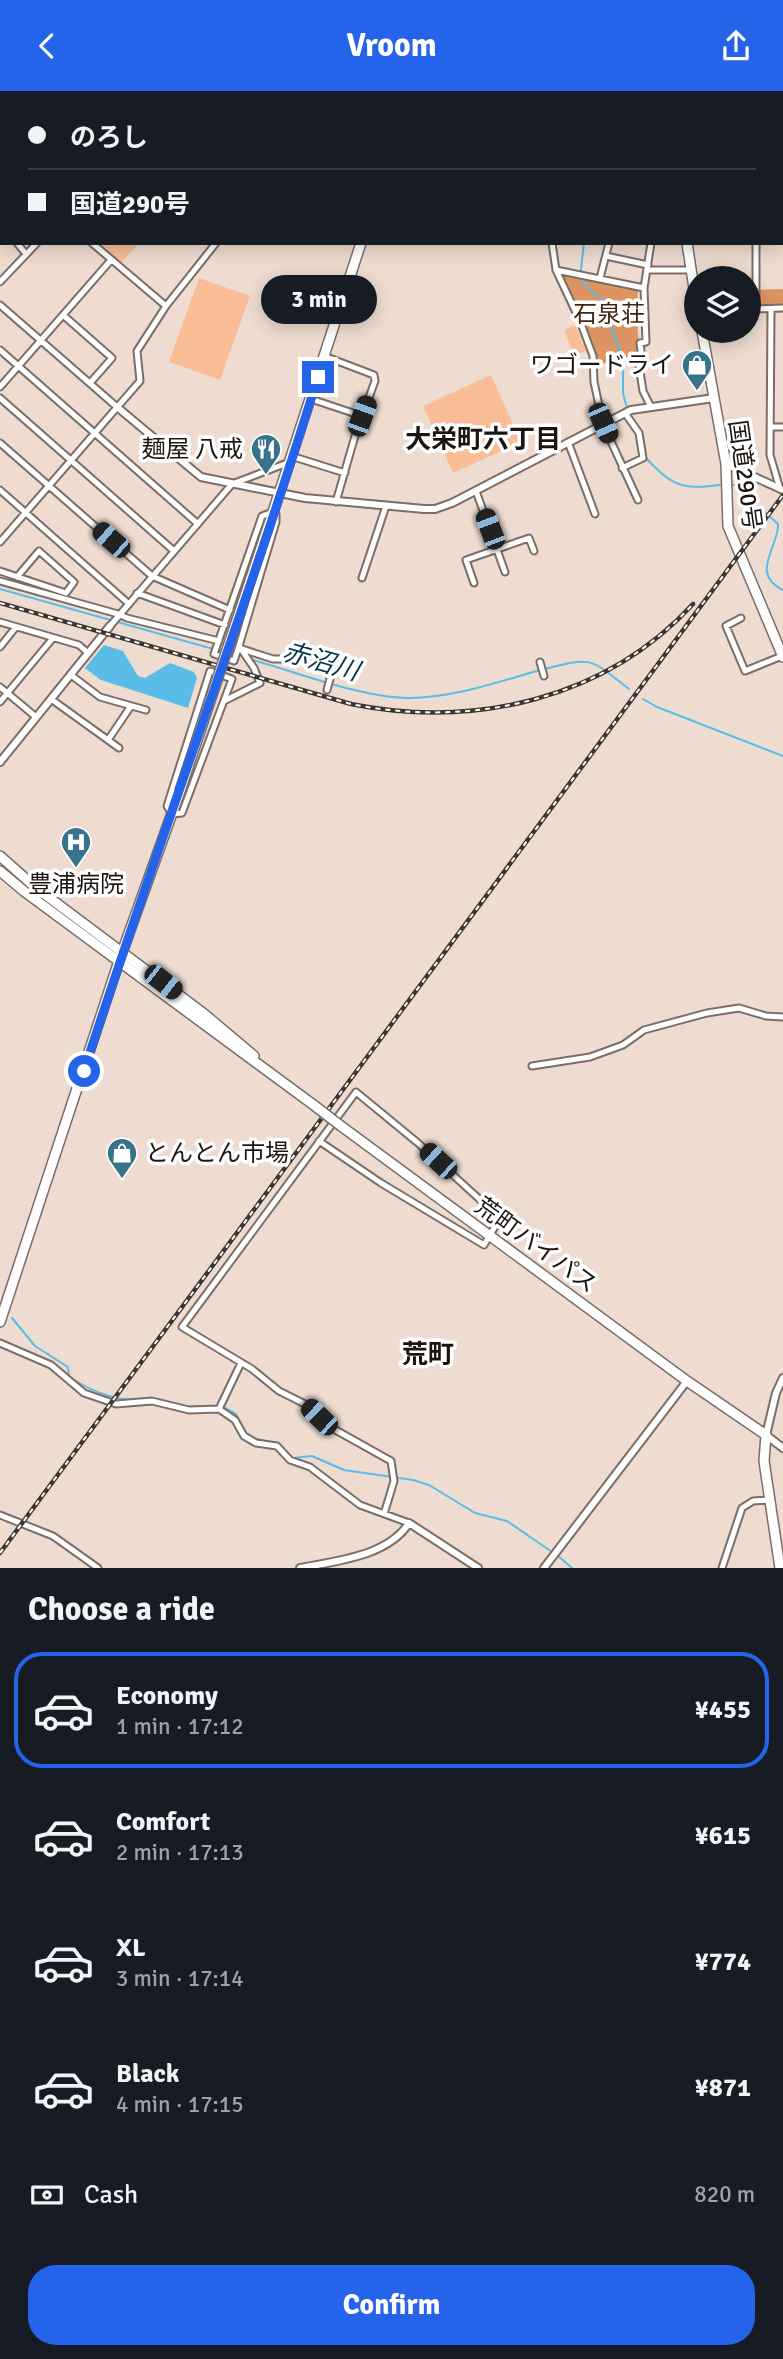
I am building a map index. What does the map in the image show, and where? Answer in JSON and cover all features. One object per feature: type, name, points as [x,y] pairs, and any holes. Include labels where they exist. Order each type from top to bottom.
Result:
[{"type":"highway","points":[[0,1322],[121,956],[180,792],[360,245]]},
{"type":"highway","points":[[687,245],[690,266]]},
{"type":"highway","name":"国道290号","points":[[704,343],[726,464],[728,526],[783,656]]},
{"type":"highway","points":[[0,856],[121,956]]},
{"type":"highway","points":[[0,871],[25,892],[121,956]]},
{"type":"highway","name":"荒町バイパス","points":[[121,956],[203,1013],[284,1083],[341,1126],[687,1381],[766,1435]]},
{"type":"highway","points":[[766,1435],[764,1461],[780,1568]]},
{"type":"street","points":[[19,245],[26,254]]},
{"type":"street","points":[[0,282],[35,245]]},
{"type":"street","points":[[94,245],[166,306]]},
{"type":"street","points":[[1,539],[141,381],[137,351],[166,306],[214,245]]},
{"type":"street","points":[[552,245],[556,270],[593,356],[594,382],[603,423],[638,499]]},
{"type":"street","points":[[600,278],[609,245]]},
{"type":"street","points":[[651,245],[644,288],[646,342],[640,342],[642,359],[638,359],[643,391],[651,407]]},
{"type":"street","points":[[754,266],[756,245]]},
{"type":"street","points":[[606,256],[648,267],[684,270]]},
{"type":"street","points":[[0,387],[111,260]]},
{"type":"street","points":[[556,270],[644,288]]},
{"type":"street","points":[[0,305],[201,477],[336,502],[435,509],[476,491],[628,412],[714,398]]},
{"type":"street","points":[[761,309],[783,308]]},
{"type":"street","points":[[771,309],[770,455],[781,490]]},
{"type":"street","points":[[63,315],[112,358],[90,383]]},
{"type":"street","points":[[0,350],[198,524]]},
{"type":"street","points":[[324,356],[374,376],[375,381],[336,502]]},
{"type":"street","points":[[0,398],[174,551]]},
{"type":"street","points":[[311,398],[362,416]]},
{"type":"street","points":[[622,468],[643,458],[639,433],[628,412]]},
{"type":"street","points":[[770,427],[783,427]]},
{"type":"street","points":[[568,442],[595,514]]},
{"type":"street","points":[[0,443],[152,576],[230,610]]},
{"type":"street","points":[[0,762],[118,614],[232,484],[290,459],[345,473]]},
{"type":"street","points":[[726,464],[781,490]]},
{"type":"street","points":[[0,490],[128,603]]},
{"type":"street","points":[[476,491],[505,572]]},
{"type":"street","points":[[362,578],[386,506]]},
{"type":"street","points":[[273,512],[276,514],[276,522],[240,647],[234,661],[225,659],[214,654],[262,516],[273,512]]},
{"type":"street","points":[[474,583],[466,560],[529,538],[534,551]]},
{"type":"street","points":[[17,577],[39,551],[74,582],[65,595]]},
{"type":"street","points":[[0,571],[127,618],[219,641]]},
{"type":"street","points":[[0,581],[65,595]]},
{"type":"street","points":[[137,593],[225,625]]},
{"type":"street","points":[[741,618],[726,626],[745,671],[783,656]]},
{"type":"street","points":[[0,622],[79,645],[88,653]]},
{"type":"street","points":[[0,647],[16,627]]},
{"type":"street","points":[[0,702],[53,638]]},
{"type":"street","points":[[240,647],[274,659],[286,659]]},
{"type":"street","points":[[226,700],[260,683],[240,647]]},
{"type":"street","points":[[540,662],[544,676]]},
{"type":"street","points":[[210,671],[232,678],[226,700],[182,813],[172,814],[167,806],[210,671]]},
{"type":"street","points":[[71,675],[100,697],[146,709]]},
{"type":"street","points":[[327,690],[331,675]]},
{"type":"street","points":[[0,687],[36,717]]},
{"type":"street","points":[[51,699],[119,748]]},
{"type":"street","points":[[108,740],[131,706]]},
{"type":"street","points":[[532,1066],[590,1057],[623,1045],[645,1030],[707,1013],[739,1008],[765,1016],[783,1017]]},
{"type":"street","points":[[319,1141],[381,1183],[484,1245],[500,1218],[418,1143],[356,1092],[319,1141],[182,1327],[241,1363],[279,1391],[307,1405],[332,1428],[391,1461],[394,1481],[384,1514]]},
{"type":"street","points":[[0,1343],[51,1365],[84,1393],[116,1404],[152,1401],[189,1410],[219,1409],[235,1420],[244,1436],[256,1443],[277,1446],[290,1460],[310,1467],[360,1505],[410,1523],[478,1568]]},
{"type":"street","points":[[219,1409],[241,1363]]},
{"type":"street","points":[[783,1378],[776,1393],[766,1435],[783,1448]]},
{"type":"street","points":[[544,1568],[687,1381]]},
{"type":"street","points":[[722,1568],[742,1508],[754,1501],[769,1500]]},
{"type":"street","points":[[0,1515],[53,1536],[98,1568]]},
{"type":"street","points":[[300,1568],[379,1549],[401,1536],[410,1523]]},
{"type":"shaded area","points":[[101,245],[137,245],[121,263]]},
{"type":"shaded area","points":[[199,278],[250,296],[220,380],[169,362]]},
{"type":"shaded area","points":[[575,325],[586,351],[574,355],[564,330]]},
{"type":"shaded area","points":[[491,375],[521,442],[453,473],[423,406]]},
{"type":"green space","name":"石泉荘","points":[[557,271],[638,288],[640,356],[634,361],[626,359],[595,365]]},
{"type":"green space","points":[[783,289],[783,306],[761,306],[761,290]]},
{"type":"water","points":[[104,645],[123,651],[138,676],[145,678],[170,663],[194,672],[197,678],[188,708],[101,680],[85,668]]},
{"type":"waterway","points":[[584,245],[580,278],[606,307],[623,358],[625,401],[630,416],[642,434]]},
{"type":"waterway","points":[[761,305],[783,305]]},
{"type":"waterway","points":[[645,457],[678,484],[696,487],[720,485]]},
{"type":"waterway","points":[[731,485],[735,485],[778,524],[767,568],[773,583],[783,590]]},
{"type":"waterway","name":"赤沼川","points":[[0,589],[224,652]]},
{"type":"waterway","name":"赤沼川","points":[[253,660],[372,694],[409,698],[459,692],[540,670]]},
{"type":"waterway","name":"赤沼川","points":[[545,669],[573,662],[591,663],[629,689]]},
{"type":"waterway","name":"赤沼川","points":[[643,699],[657,707],[783,756]]},
{"type":"waterway","points":[[12,1318],[35,1346],[68,1367],[69,1377],[82,1385],[116,1398],[163,1401]]},
{"type":"waterway","points":[[186,1407],[216,1406]]},
{"type":"waterway","points":[[223,1407],[236,1414],[246,1433],[253,1438],[275,1443],[293,1458],[312,1456],[344,1470],[413,1480],[429,1485],[475,1513],[507,1521],[552,1552]]},
{"type":"waterway","points":[[557,1555],[572,1568]]},
{"type":"railway","points":[[0,1553],[783,495]]},
{"type":"railway","points":[[0,603],[351,704],[397,711],[444,712],[490,708],[536,699],[579,684],[620,663],[658,637],[693,604]]},
{"type":"place","name":"ワゴードライ","points":[[697,392]]},
{"type":"place","name":"麺屋 八戒","points":[[266,476]]},
{"type":"place","name":"豊浦病院","points":[[76,869]]},
{"type":"place","name":"とんとん市場","points":[[122,1180]]},
{"type":"district","name":"大栄町六丁目","points":[[483,439]]},
{"type":"district","name":"荒町","points":[[428,1354]]},
{"type":"route","points":[[84,1071],[318,377]]}]
